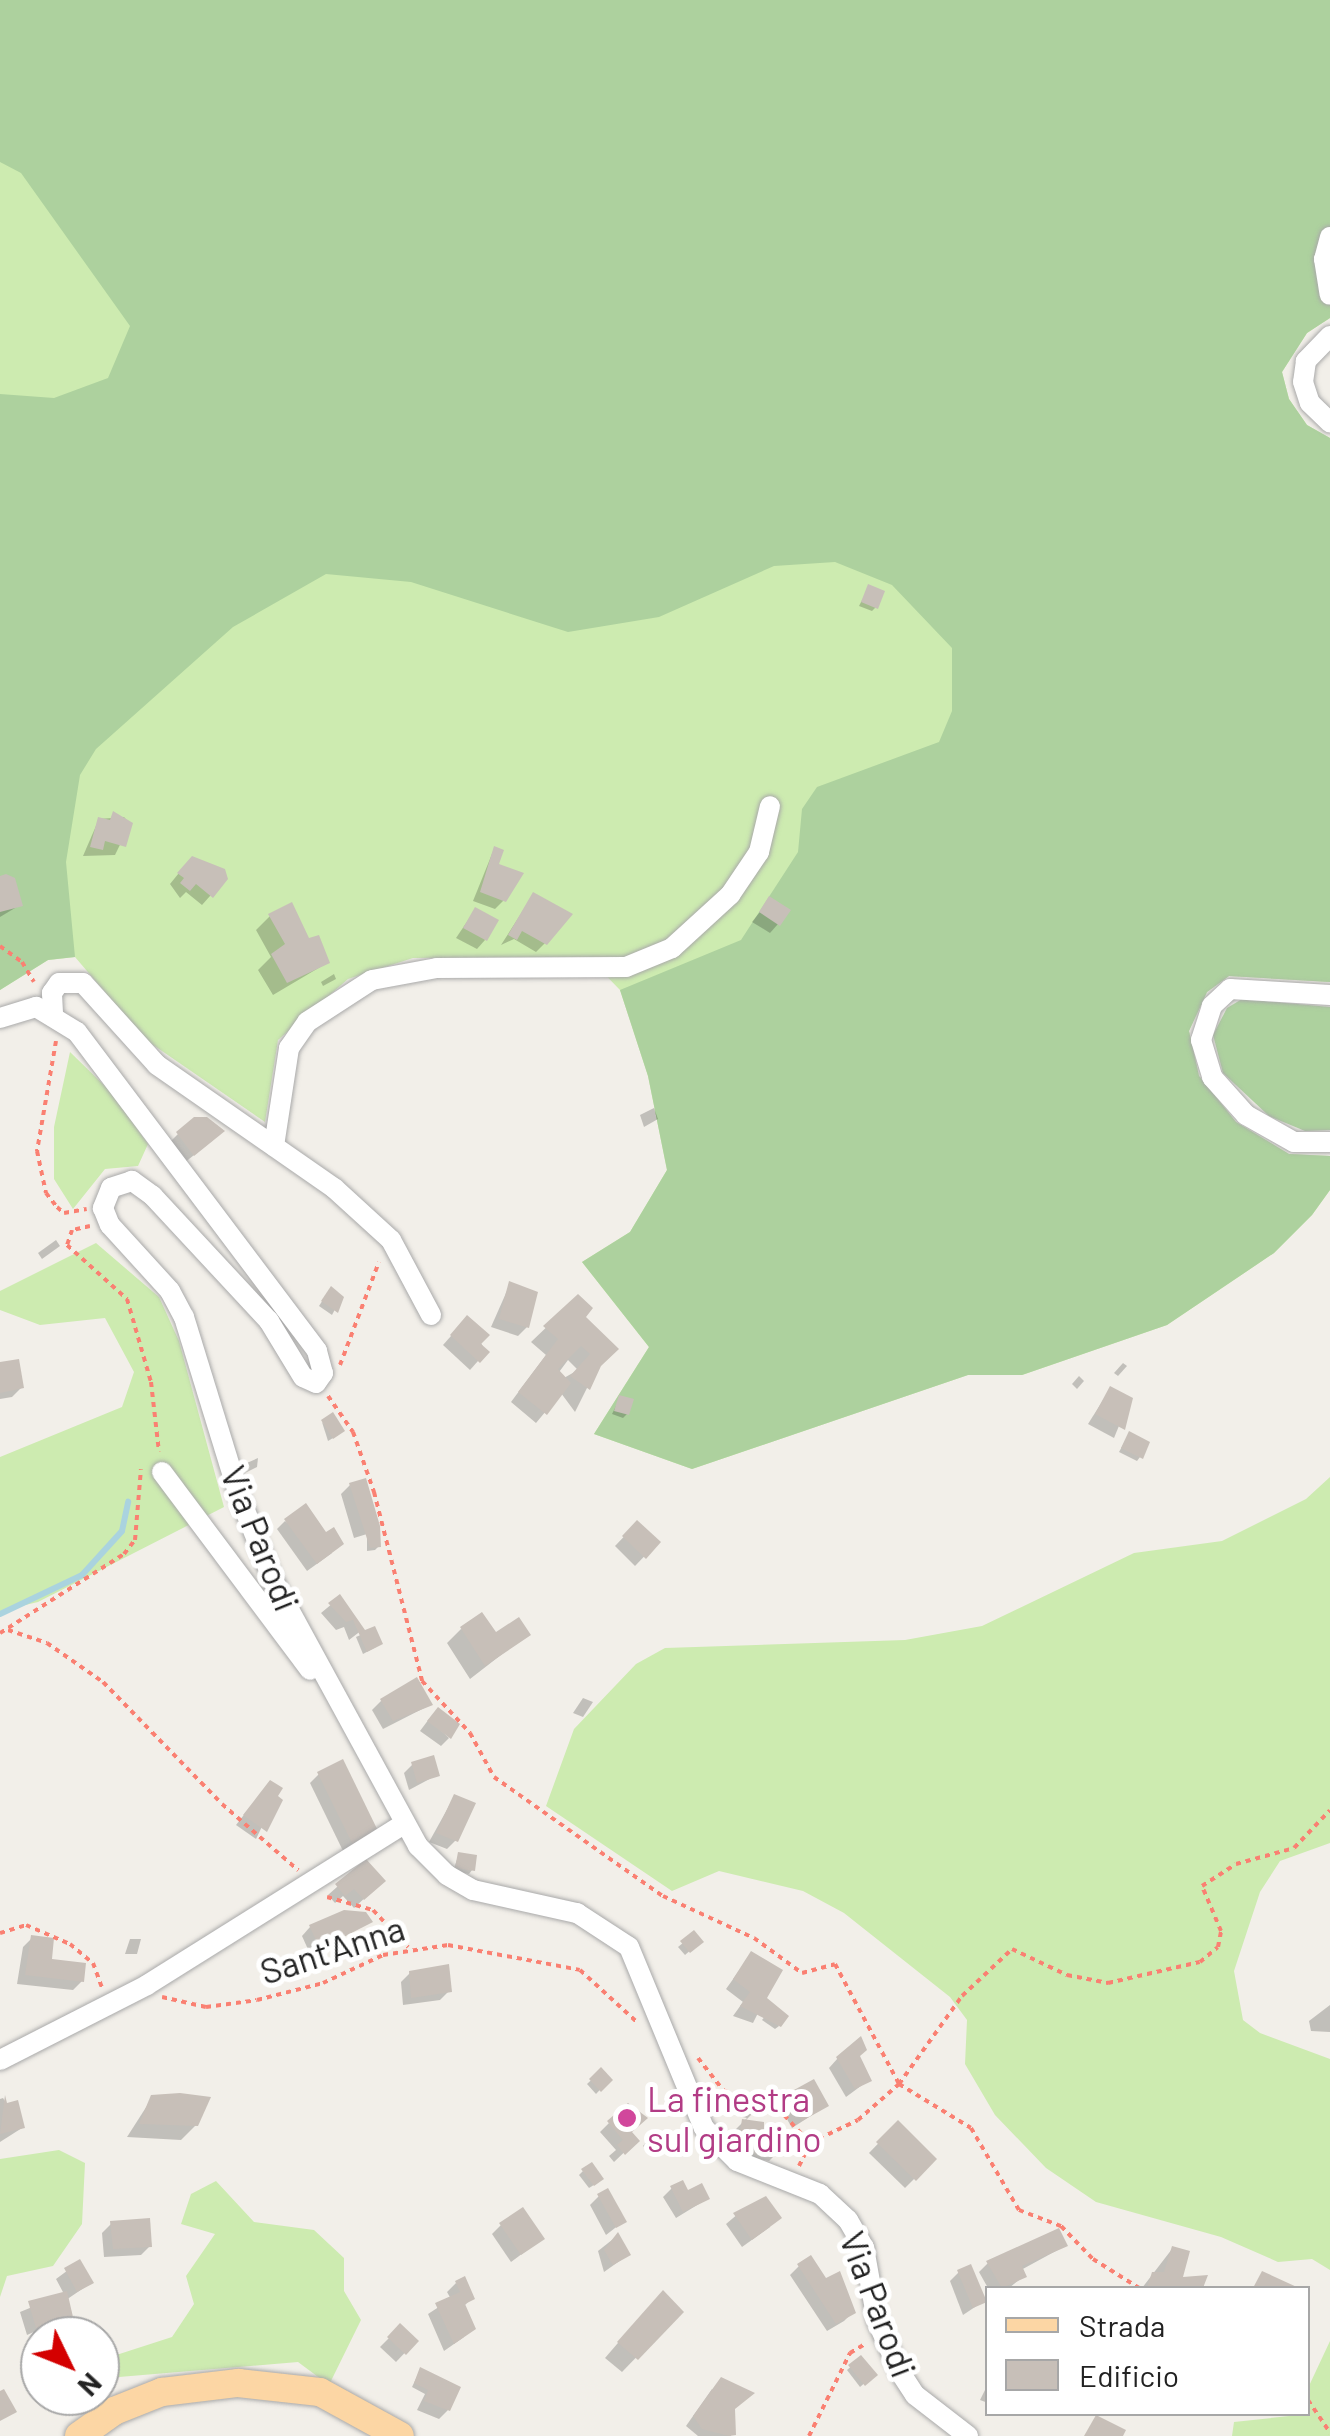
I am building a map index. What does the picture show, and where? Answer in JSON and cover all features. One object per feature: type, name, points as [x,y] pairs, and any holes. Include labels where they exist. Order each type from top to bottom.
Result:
[{"type":"main road","points":[[79,2436],[114,2411],[162,2392],[238,2383],[320,2392],[400,2436]]},
{"type":"street","points":[[1330,237],[1324,269],[1330,295]]},
{"type":"street","points":[[1330,336],[1306,361],[1303,382],[1310,403],[1330,422]]},
{"type":"street","points":[[274,1146],[289,1048],[307,1022],[372,980],[437,968],[626,967],[672,948],[692,936],[740,880],[759,852],[770,806]]},
{"type":"street","points":[[53,1013],[52,993],[59,983],[83,983],[156,1066],[274,1146],[391,1240],[431,1315]]},
{"type":"street","points":[[1330,995],[1230,989],[1212,1006],[1201,1040],[1212,1077],[1246,1115],[1294,1142],[1330,1142]]},
{"type":"street","points":[[0,1018],[26,1007],[53,1013],[96,1054],[317,1351],[318,1382],[304,1377],[269,1321],[212,1256],[138,1184],[122,1181],[110,1188],[108,1220]]},
{"type":"street","name":"Via Parodi","points":[[108,1220],[178,1304],[256,1538],[338,1703],[382,1769],[404,1824],[438,1868],[473,1890],[577,1913],[629,1947],[712,2140],[737,2161],[820,2194],[852,2225],[864,2248],[886,2344],[915,2395],[968,2436]]},
{"type":"street","points":[[162,1472],[338,1703]]},
{"type":"street","points":[[0,2060],[147,1984],[404,1824]]},
{"type":"path","points":[[0,946],[22,962],[53,1013],[57,1054],[37,1151],[46,1192],[64,1213],[93,1208],[108,1220]]},
{"type":"path","points":[[108,1220],[76,1228],[66,1241],[128,1299],[151,1382],[162,1472]]},
{"type":"path","points":[[318,1382],[343,1382],[340,1365],[391,1240]]},
{"type":"path","points":[[318,1382],[353,1432],[422,1681],[470,1733],[494,1777],[664,1896],[754,1938],[802,1973],[835,1964],[899,2084],[971,2128],[1019,2210],[1061,2226],[1093,2259],[1136,2286]]},
{"type":"path","points":[[0,1633],[124,1554],[134,1540],[139,1474],[148,1464],[162,1472]]},
{"type":"path","points":[[8,1630],[47,1643],[102,1682],[222,1804],[312,1884],[336,1904],[373,1910],[410,1948]]},
{"type":"path","points":[[794,2184],[810,2144],[858,2120],[899,2084],[962,1996],[1012,1949],[1068,1975],[1108,1983],[1200,1962],[1218,1946],[1221,1931],[1202,1886],[1236,1864],[1294,1848],[1330,1810]]},
{"type":"path","points":[[0,1933],[26,1925],[70,1944],[92,1963],[106,2002]]},
{"type":"path","name":"Sant'Anna","points":[[147,1984],[167,2001],[206,2007],[323,1983],[410,1948],[448,1944],[517,1953],[580,1970],[647,2036]]},
{"type":"path","points":[[677,2062],[698,2057],[723,2090],[784,2115],[810,2144]]},
{"type":"path","points":[[809,2436],[850,2352],[861,2344],[886,2344]]},
{"type":"path","points":[[1310,2403],[1330,2433]]},
{"type":"green space","points":[[0,0],[1330,0],[1330,318],[1307,333],[1282,372],[1289,399],[1307,425],[1330,438],[1330,982],[1229,976],[1207,992],[1189,1031],[1199,1076],[1236,1122],[1289,1154],[1330,1156],[1330,1190],[1312,1215],[1274,1253],[1167,1325],[1022,1375],[968,1375],[692,1469],[594,1434],[649,1347],[582,1262],[630,1232],[667,1170],[648,1076],[620,990],[588,957],[413,958],[348,979],[278,1040],[265,1122],[146,1040],[75,957],[48,960],[0,990]]},
{"type":"green space","points":[[0,0],[1330,0],[1330,318],[1307,333],[1282,372],[1289,399],[1307,425],[1330,438],[1330,982],[1229,976],[1207,992],[1189,1031],[1199,1076],[1236,1122],[1289,1154],[1330,1156],[1330,1190],[1312,1215],[1274,1253],[1167,1325],[1022,1375],[968,1375],[692,1469],[594,1434],[649,1347],[582,1262],[630,1232],[667,1170],[648,1076],[620,990],[741,940],[798,852],[802,809],[817,787],[939,742],[952,711],[952,648],[892,585],[835,562],[774,566],[659,617],[568,632],[411,582],[326,574],[233,627],[96,749],[80,775],[66,862],[75,957],[48,960],[0,990],[0,394],[54,398],[108,378],[130,326],[21,173],[0,162]]},
{"type":"green space","points":[[1242,999],[1330,1007],[1330,1130],[1305,1131],[1269,1116],[1223,1073],[1213,1035],[1227,1008]]},
{"type":"green space","points":[[70,1052],[110,1091],[148,1144],[138,1166],[105,1169],[73,1209],[54,1179],[54,1127]]},
{"type":"green space","points":[[96,1243],[159,1297],[179,1341],[224,1507],[38,1602],[0,1611],[0,1457],[122,1407],[134,1372],[105,1318],[40,1325],[0,1310],[0,1291]]},
{"type":"green space","points":[[1330,1477],[1330,1843],[1280,1861],[1260,1892],[1234,1971],[1243,2020],[1260,2033],[1330,2059],[1330,2270],[1312,2259],[1278,2262],[1221,2237],[1096,2202],[1046,2168],[995,2115],[965,2064],[967,2020],[950,1997],[844,1913],[803,1891],[719,1871],[672,1891],[546,1806],[574,1729],[636,1664],[665,1648],[905,1640],[982,1626],[1134,1553],[1222,1541],[1306,1499]]},
{"type":"green space","points":[[59,2150],[85,2163],[82,2224],[53,2266],[7,2276],[0,2297],[0,2159]]},
{"type":"green space","points":[[216,2181],[254,2222],[314,2230],[344,2258],[344,2291],[361,2320],[329,2385],[298,2362],[120,2377],[120,2354],[172,2337],[194,2304],[186,2276],[215,2234],[181,2224],[191,2194]]},
{"type":"green space","points":[[1330,2341],[1330,2436],[1232,2436],[1234,2422],[1310,2416],[1310,2384]]},
{"type":"building","points":[[868,584],[885,591],[878,609],[861,602]]},
{"type":"building","points":[[113,811],[133,823],[126,847],[105,841],[103,850],[90,847],[98,817],[110,820]]},
{"type":"building","points":[[494,846],[504,850],[499,864],[524,873],[506,902],[480,892]]},
{"type":"building","points":[[192,856],[225,869],[228,879],[213,898],[196,884],[190,891],[180,883],[184,878],[177,873]]},
{"type":"building","points":[[0,876],[15,878],[23,906],[0,912]]},
{"type":"building","points":[[533,892],[573,914],[547,945],[522,931],[517,940],[508,935]]},
{"type":"building","points":[[769,896],[791,910],[780,926],[759,912]]},
{"type":"building","points":[[292,902],[309,938],[319,935],[330,963],[287,983],[271,954],[285,944],[268,914]]},
{"type":"building","points":[[475,907],[499,920],[487,941],[463,928]]},
{"type":"building","points":[[194,1117],[207,1117],[225,1131],[194,1156],[176,1132]]},
{"type":"building","points":[[509,1281],[538,1292],[529,1328],[499,1319]]},
{"type":"building","points":[[331,1286],[344,1297],[338,1313],[321,1301]]},
{"type":"building","points":[[578,1294],[593,1308],[586,1317],[619,1349],[601,1366],[590,1390],[570,1376],[590,1354],[581,1346],[558,1369],[571,1383],[547,1415],[518,1392],[558,1339],[543,1326]]},
{"type":"building","points":[[467,1315],[490,1335],[481,1344],[490,1352],[480,1363],[450,1335]]},
{"type":"building","points":[[19,1359],[24,1388],[0,1393],[0,1362]]},
{"type":"building","points":[[1110,1386],[1133,1398],[1125,1430],[1095,1414]]},
{"type":"building","points":[[619,1395],[634,1399],[629,1415],[614,1411]]},
{"type":"building","points":[[333,1412],[345,1431],[333,1439],[321,1420]]},
{"type":"building","points":[[1129,1431],[1150,1442],[1143,1459],[1121,1448]]},
{"type":"building","points":[[366,1478],[380,1526],[381,1547],[370,1548],[349,1483]]},
{"type":"building","points":[[306,1503],[326,1532],[334,1527],[344,1544],[317,1564],[284,1519]]},
{"type":"building","points":[[637,1520],[661,1542],[646,1559],[622,1536]]},
{"type":"building","points":[[340,1594],[365,1630],[375,1626],[383,1644],[367,1652],[353,1620],[346,1622],[328,1603]]},
{"type":"building","points":[[482,1612],[496,1632],[519,1617],[531,1635],[485,1666],[460,1627]]},
{"type":"building","points":[[417,1677],[433,1705],[393,1721],[380,1699]]},
{"type":"building","points":[[438,1707],[460,1724],[451,1739],[427,1721]]},
{"type":"building","points":[[434,1755],[440,1776],[417,1783],[411,1762]]},
{"type":"building","points":[[343,1759],[380,1835],[354,1847],[317,1772]]},
{"type":"building","points":[[270,1780],[283,1788],[278,1796],[283,1800],[267,1832],[243,1815]]},
{"type":"building","points":[[454,1794],[476,1803],[458,1842],[436,1833]]},
{"type":"building","points":[[458,1852],[477,1855],[475,1871],[455,1868]]},
{"type":"building","points":[[366,1859],[386,1881],[364,1900],[354,1889],[345,1896],[335,1884]]},
{"type":"building","points":[[344,1910],[366,1912],[373,1922],[320,1949],[309,1925]]},
{"type":"building","points":[[694,1930],[704,1942],[690,1953],[680,1941]]},
{"type":"building","points":[[31,1935],[54,1938],[52,1959],[86,1963],[84,1982],[25,1975]]},
{"type":"building","points":[[751,1951],[783,1970],[767,1998],[789,2016],[781,2027],[740,2006],[750,1992],[733,1979]]},
{"type":"building","points":[[449,1964],[452,1992],[411,1998],[409,1971]]},
{"type":"building","points":[[861,2036],[867,2050],[860,2056],[872,2081],[855,2089],[836,2057]]},
{"type":"building","points":[[601,2067],[613,2080],[601,2092],[589,2079]]},
{"type":"building","points":[[814,2079],[829,2106],[802,2121],[791,2101],[798,2097],[794,2090]]},
{"type":"building","points":[[5,2095],[7,2103],[18,2100],[25,2128],[0,2134]]},
{"type":"building","points":[[151,2095],[211,2097],[198,2126],[139,2124]]},
{"type":"building","points":[[628,2103],[648,2118],[632,2132],[640,2141],[625,2155],[617,2145],[623,2140],[607,2121]]},
{"type":"building","points":[[742,2119],[764,2122],[764,2130],[784,2135],[781,2153],[738,2146]]},
{"type":"building","points":[[898,2120],[937,2159],[916,2181],[876,2142]]},
{"type":"building","points":[[592,2162],[604,2179],[594,2186],[581,2169]]},
{"type":"building","points":[[683,2180],[688,2190],[702,2183],[710,2199],[683,2212],[670,2186]]},
{"type":"building","points":[[608,2188],[627,2222],[616,2228],[597,2194]]},
{"type":"building","points":[[766,2196],[782,2218],[752,2240],[733,2213]]},
{"type":"building","points":[[523,2207],[545,2239],[521,2255],[499,2223]]},
{"type":"building","points":[[150,2218],[152,2247],[113,2249],[110,2221]]},
{"type":"building","points":[[1059,2228],[1068,2246],[1022,2266],[1027,2277],[1007,2286],[1001,2286],[986,2261]]},
{"type":"building","points":[[618,2232],[631,2255],[613,2265],[604,2250]]},
{"type":"building","points":[[1172,2246],[1190,2251],[1183,2277],[1208,2275],[1204,2286],[1148,2286],[1152,2272],[1164,2272]]},
{"type":"building","points":[[811,2255],[826,2278],[840,2271],[856,2313],[836,2324],[797,2264]]},
{"type":"building","points":[[80,2259],[94,2283],[77,2292],[64,2268]]},
{"type":"building","points":[[971,2264],[985,2303],[973,2308],[957,2270]]},
{"type":"building","points":[[1262,2271],[1295,2286],[1254,2286]]},
{"type":"building","points":[[465,2276],[475,2299],[465,2304],[476,2329],[454,2344],[435,2303],[460,2292],[455,2281]]},
{"type":"building","points":[[663,2290],[684,2312],[638,2360],[617,2342]]},
{"type":"building","points":[[67,2291],[73,2316],[32,2316],[28,2301]]},
{"type":"building","points":[[400,2323],[419,2341],[406,2355],[387,2337]]},
{"type":"building","points":[[861,2355],[878,2375],[865,2386],[848,2365]]},
{"type":"building","points":[[420,2367],[461,2387],[450,2411],[424,2401],[428,2390],[414,2383]]},
{"type":"building","points":[[721,2377],[755,2393],[735,2409],[736,2435],[702,2429],[693,2416]]},
{"type":"building","points":[[4,2389],[17,2412],[0,2421],[0,2391]]},
{"type":"building","points":[[1095,2416],[1126,2430],[1123,2436],[1084,2436]]},
{"type":"waterway","points":[[0,1614],[82,1575],[122,1531],[128,1502]]},
{"type":"place","name":"La finestra sul giardino","points":[[627,2118]]}]
